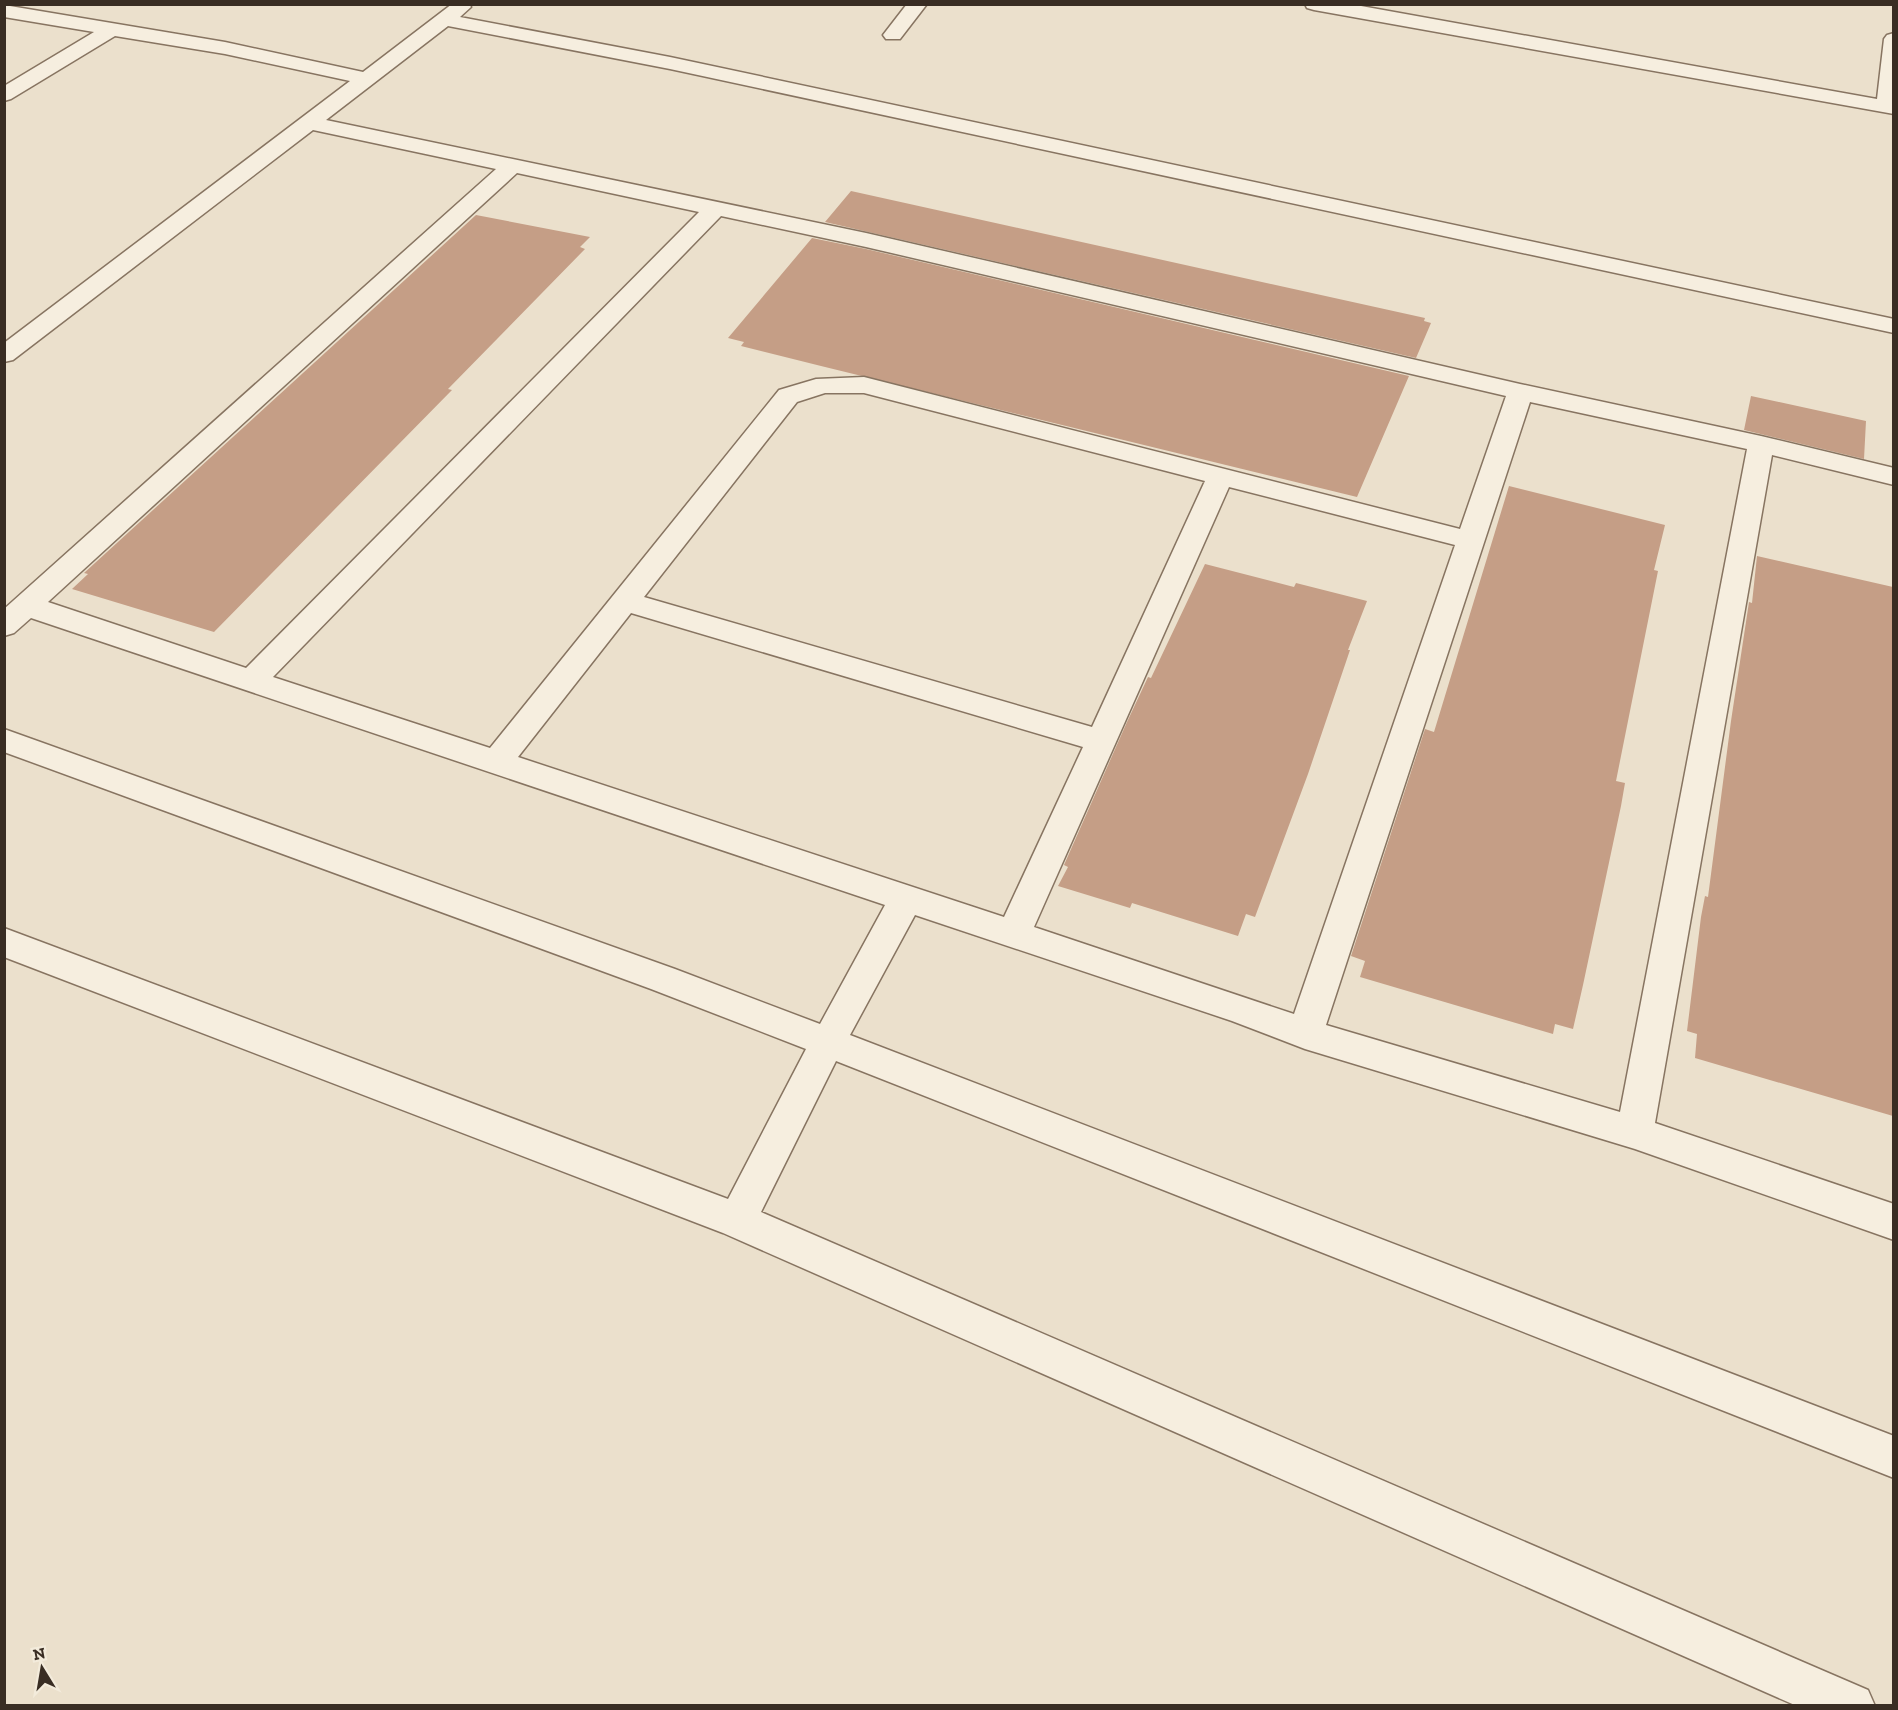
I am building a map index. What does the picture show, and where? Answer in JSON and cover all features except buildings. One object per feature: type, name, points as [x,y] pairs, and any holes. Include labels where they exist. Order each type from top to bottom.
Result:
[{"type":"street","points":[[4,355],[465,4]]},
{"type":"street","points":[[893,34],[918,4]]},
{"type":"street","points":[[1314,4],[1890,108],[1893,39]]},
{"type":"street","points":[[4,11],[225,48],[368,79]]},
{"type":"street","points":[[445,20],[682,66],[1893,326]]},
{"type":"street","points":[[4,95],[114,28]]},
{"type":"street","points":[[310,123],[866,240],[1520,392],[1761,444],[1893,477]]},
{"type":"street","points":[[16,616],[512,166]]},
{"type":"street","points":[[251,681],[716,208]]},
{"type":"street","points":[[496,763],[788,396],[817,385],[828,383],[864,386],[1469,540]]},
{"type":"street","points":[[1305,1034],[1520,392]]},
{"type":"street","points":[[1635,1134],[1761,444]]},
{"type":"street","points":[[1013,935],[1221,476]]},
{"type":"street","points":[[624,601],[1101,741]]},
{"type":"street","points":[[16,616],[251,681],[1242,1010],[1305,1034],[1635,1134],[1893,1222]]},
{"type":"street","points":[[4,740],[663,979],[1893,1457]]},
{"type":"street","points":[[737,1220],[828,1042],[906,899]]},
{"type":"street","points":[[4,942],[737,1220],[1852,1706]]}]
